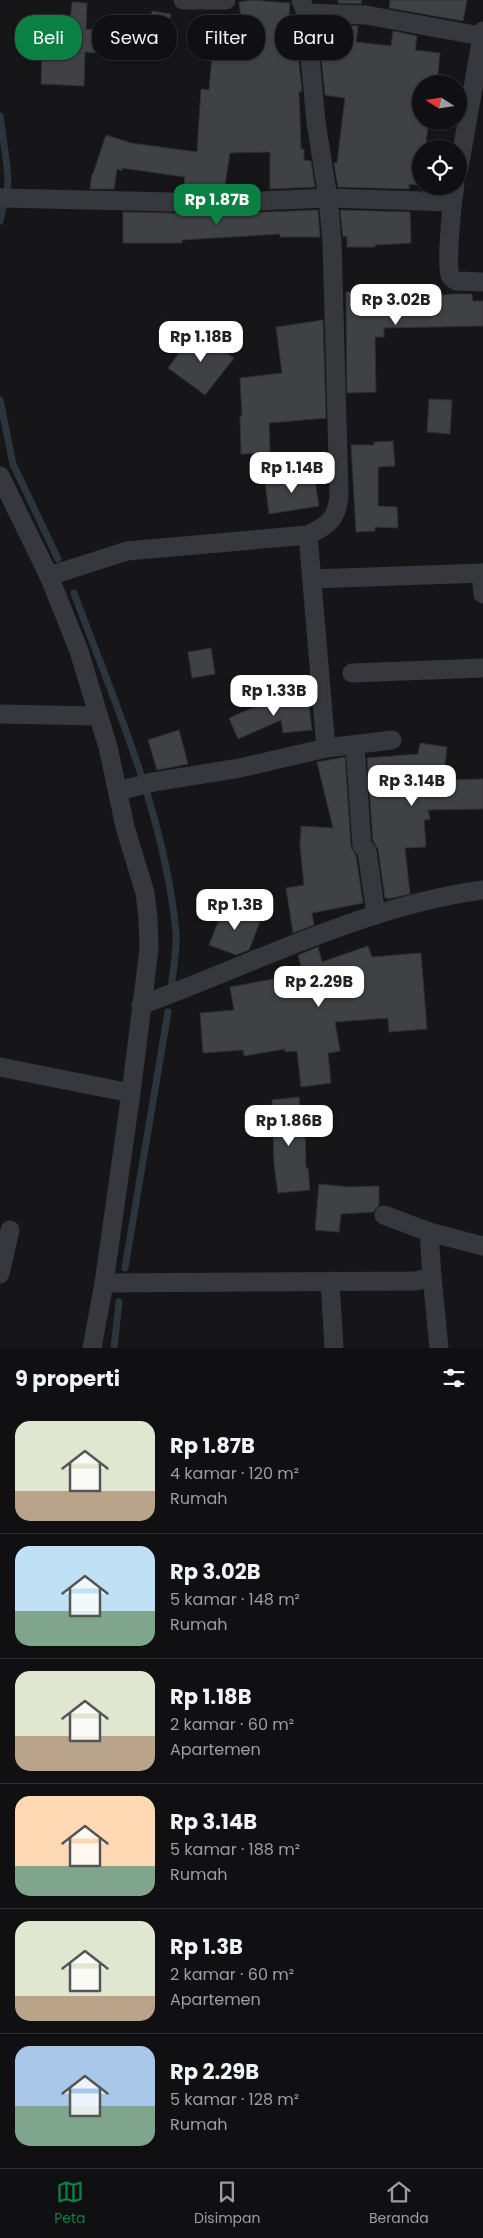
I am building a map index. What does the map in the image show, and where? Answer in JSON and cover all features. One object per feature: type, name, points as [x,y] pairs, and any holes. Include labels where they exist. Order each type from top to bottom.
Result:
[{"type":"street","points":[[183,0],[226,0]]},
{"type":"street","points":[[49,576],[127,551],[308,535],[327,526],[335,514],[339,501],[332,242],[328,198],[316,122],[304,6],[482,34],[465,140]]},
{"type":"street","points":[[4,198],[215,203],[422,195]]},
{"type":"street","points":[[454,195],[449,264],[450,276],[456,280],[483,282]]},
{"type":"street","points":[[0,476],[49,576],[78,651],[97,716],[124,789],[125,827],[144,893],[148,918],[149,949],[131,1093],[104,1282],[92,1348]]},
{"type":"street","points":[[308,535],[326,748]]},
{"type":"street","points":[[312,579],[482,574],[483,594]]},
{"type":"street","points":[[352,674],[483,668]]},
{"type":"street","points":[[0,714],[97,716]]},
{"type":"street","points":[[124,789],[153,782],[240,768],[326,748],[392,740]]},
{"type":"street","points":[[355,745],[362,846],[367,851],[376,916]]},
{"type":"street","points":[[141,1005],[339,927],[483,890]]},
{"type":"street","points":[[0,1067],[131,1093]]},
{"type":"street","points":[[384,1215],[429,1232],[483,1246]]},
{"type":"street","points":[[0,1274],[10,1230]]},
{"type":"street","points":[[429,1232],[439,1348]]},
{"type":"street","points":[[104,1282],[415,1281],[432,1278]]},
{"type":"street","points":[[330,1281],[334,1348]]},
{"type":"building","points":[[252,0],[290,3],[289,15],[275,15],[275,60],[299,60],[302,92],[299,91],[301,149],[304,149],[304,160],[311,161],[315,187],[270,189],[270,152],[230,153],[224,191],[183,191],[185,177],[122,168],[122,171],[117,169],[114,189],[90,189],[92,174],[106,135],[131,143],[197,152],[201,89],[209,90],[212,60],[265,60],[265,15],[241,15],[239,2]]},
{"type":"building","points":[[338,0],[362,0],[361,4],[338,3]]},
{"type":"building","points":[[390,0],[467,0],[463,21],[389,8]]},
{"type":"building","points":[[72,2],[87,3],[86,29],[92,29],[92,53],[85,52],[84,86],[41,84],[42,60],[82,60],[82,15],[71,15]]},
{"type":"building","points":[[152,11],[171,14],[171,15],[151,15]]},
{"type":"building","points":[[353,26],[358,26],[356,42],[391,46],[393,31],[417,36],[415,50],[440,53],[438,75],[412,75],[412,130],[428,130],[426,140],[412,140],[412,184],[409,184],[409,189],[338,187],[334,163],[337,163],[345,98],[325,95],[322,60],[353,60]]},
{"type":"building","points":[[318,210],[320,237],[280,237],[280,234],[182,240],[182,243],[123,243],[123,212],[215,214]]},
{"type":"building","points":[[340,210],[410,212],[411,243],[375,245],[375,247],[347,247],[347,236],[343,237]]},
{"type":"building","points":[[382,290],[382,296],[435,298],[435,296],[453,294],[472,294],[473,301],[483,301],[483,326],[384,328],[384,337],[375,337],[376,392],[347,393],[346,292]]},
{"type":"building","points":[[323,320],[326,418],[269,423],[270,453],[241,454],[240,378],[282,373],[276,327]]},
{"type":"building","points":[[196,330],[234,358],[205,395],[168,368]]},
{"type":"building","points":[[429,399],[452,400],[450,434],[427,432]]},
{"type":"building","points":[[393,441],[395,466],[378,467],[378,506],[397,507],[398,528],[375,527],[375,531],[356,532],[351,445],[374,445],[374,442]]},
{"type":"building","points":[[314,475],[319,506],[269,514],[265,482]]},
{"type":"building","points":[[211,648],[215,674],[192,678],[188,652]]},
{"type":"building","points":[[308,697],[312,730],[283,733],[281,720],[238,739],[229,718],[268,701]]},
{"type":"building","points":[[179,730],[188,764],[157,770],[148,740]]},
{"type":"building","points":[[420,743],[447,747],[443,780],[483,779],[483,809],[428,810],[430,819],[424,820],[426,847],[405,848],[410,894],[388,899],[385,898],[378,849],[373,841],[367,758],[418,754]]},
{"type":"building","points":[[345,757],[351,847],[356,856],[363,903],[312,913],[314,925],[293,933],[286,888],[304,885],[300,846],[301,826],[333,828],[317,762]]},
{"type":"building","points":[[225,905],[261,919],[249,950],[236,955],[209,945]]},
{"type":"building","points":[[368,946],[372,957],[421,953],[427,1029],[389,1032],[388,1018],[335,1022],[340,1051],[328,1053],[331,1083],[301,1087],[297,1051],[285,1052],[285,1049],[244,1056],[243,1050],[203,1053],[200,1013],[234,1010],[230,987],[289,976],[278,972],[301,966],[298,955],[318,947],[322,962]]},
{"type":"building","points":[[299,1097],[302,1130],[305,1130],[306,1168],[308,1168],[310,1190],[278,1193],[274,1164],[272,1100]]},
{"type":"building","points":[[319,1184],[349,1187],[379,1186],[379,1205],[373,1212],[341,1214],[339,1232],[315,1230]]},
{"type":"waterway","points":[[0,116],[8,185],[0,221]]},
{"type":"waterway","points":[[0,400],[13,464],[58,559]]},
{"type":"waterway","points":[[74,593],[136,760],[150,802],[161,845],[176,933],[171,989]]},
{"type":"waterway","points":[[125,1268],[168,1012]]},
{"type":"waterway","points":[[114,1348],[119,1302]]}]
